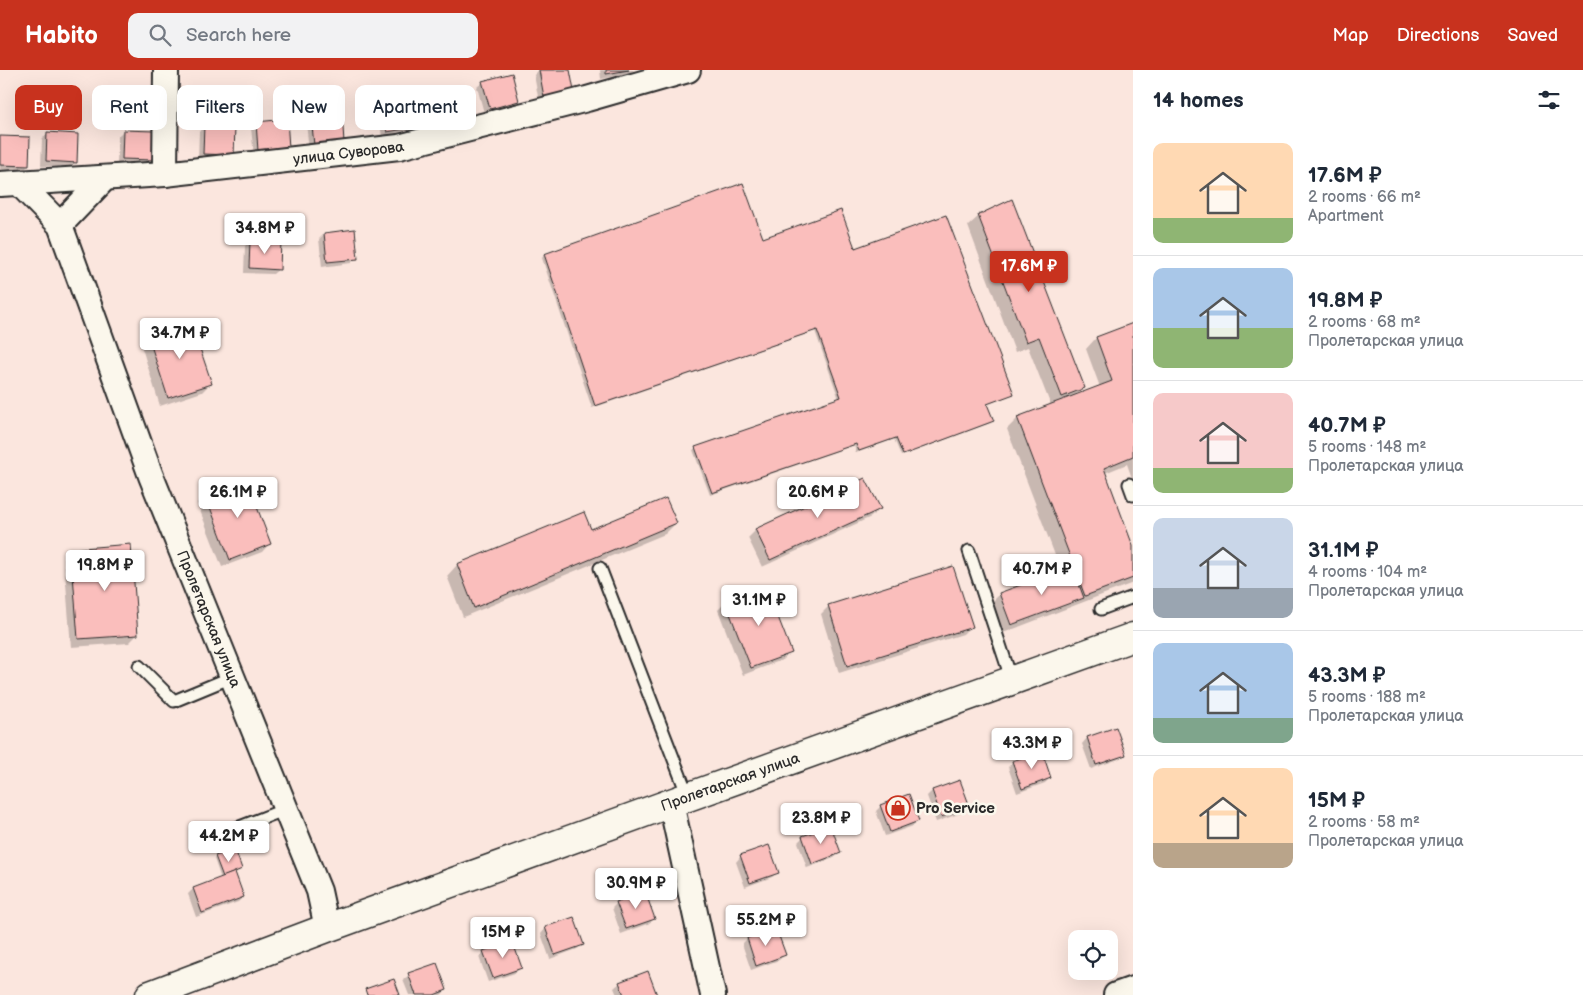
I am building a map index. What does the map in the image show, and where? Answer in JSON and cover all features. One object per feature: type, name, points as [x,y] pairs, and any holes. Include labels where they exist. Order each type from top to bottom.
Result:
[{"type":"main road","name":"Пролетарская улица","points":[[150,995],[327,928],[1133,637]]},
{"type":"street","points":[[165,174],[166,70]]},
{"type":"street","name":"улица Суворова","points":[[9,183],[165,174],[399,147],[587,99],[688,70]]},
{"type":"street","points":[[60,225],[105,178]]},
{"type":"street","name":"Пролетарская улица","points":[[9,183],[60,225],[151,476],[318,891],[327,928]]},
{"type":"street","points":[[680,800],[712,995]]},
{"type":"street","points":[[1116,995],[1133,989]]},
{"type":"lane","points":[[1129,484],[1133,495]]},
{"type":"lane","points":[[969,551],[1012,681]]},
{"type":"lane","points":[[600,568],[680,800]]},
{"type":"lane","points":[[1101,610],[1133,597]]},
{"type":"lane","points":[[139,666],[174,701],[232,677]]},
{"type":"lane","points":[[214,837],[286,809]]},
{"type":"building","points":[[539,70],[570,70],[574,91],[544,97]]},
{"type":"building","points":[[606,70],[629,70],[606,74]]},
{"type":"building","points":[[512,73],[519,101],[490,109],[482,81]]},
{"type":"building","points":[[273,120],[273,130],[288,130],[289,148],[258,151],[257,130],[263,130],[263,121]]},
{"type":"building","points":[[123,130],[154,131],[153,160],[122,159]]},
{"type":"building","points":[[204,130],[235,130],[234,155],[203,154]]},
{"type":"building","points":[[312,130],[343,130],[344,142],[314,145]]},
{"type":"building","points":[[47,132],[78,134],[77,163],[46,161]]},
{"type":"building","points":[[0,136],[30,137],[29,166],[0,165]]},
{"type":"building","points":[[743,183],[763,238],[841,210],[855,248],[946,215],[1014,394],[987,404],[994,421],[903,455],[896,438],[859,451],[856,444],[712,493],[695,447],[841,397],[817,330],[595,406],[544,254]]},
{"type":"building","points":[[1012,199],[1085,388],[1062,397],[1039,337],[1026,342],[978,215]]},
{"type":"building","points":[[355,229],[358,259],[327,262],[324,233]]},
{"type":"building","points":[[250,240],[281,240],[280,270],[249,268]]},
{"type":"building","points":[[191,322],[212,384],[168,398],[148,336]]},
{"type":"building","points":[[1133,323],[1133,456],[1104,468],[1133,546],[1133,578],[1085,596],[1017,417],[1112,381],[1096,337]]},
{"type":"building","points":[[246,478],[271,544],[230,560],[205,494]]},
{"type":"building","points":[[865,478],[881,509],[770,560],[755,529]]},
{"type":"building","points":[[666,498],[677,523],[474,608],[457,564],[584,512],[591,529]]},
{"type":"building","points":[[131,544],[138,635],[78,639],[71,549]]},
{"type":"building","points":[[953,566],[973,627],[847,666],[828,605]]},
{"type":"building","points":[[1072,566],[1084,598],[1011,625],[999,593]]},
{"type":"building","points":[[766,586],[792,653],[751,668],[725,601]]},
{"type":"building","points":[[1116,727],[1126,755],[1096,765],[1087,737]]},
{"type":"building","points":[[1042,751],[1051,778],[1022,789],[1012,761]]},
{"type":"building","points":[[960,780],[970,807],[941,817],[932,790]]},
{"type":"building","points":[[909,794],[919,821],[890,832],[880,805]]},
{"type":"building","points":[[831,826],[841,853],[812,864],[802,836]]},
{"type":"building","points":[[769,845],[779,873],[750,883],[740,855]]},
{"type":"building","points":[[235,849],[242,869],[223,877],[215,856]]},
{"type":"building","points":[[235,872],[244,897],[202,913],[193,888]]},
{"type":"building","points":[[645,891],[655,919],[626,929],[616,902]]},
{"type":"building","points":[[574,917],[584,945],[555,955],[545,927]]},
{"type":"building","points":[[776,928],[786,955],[756,966],[747,938]]},
{"type":"building","points":[[512,940],[522,968],[493,978],[483,951]]},
{"type":"building","points":[[437,963],[447,990],[434,995],[416,995],[408,973]]},
{"type":"building","points":[[648,971],[657,995],[624,995],[619,982]]},
{"type":"building","points":[[394,979],[400,995],[367,995],[365,989]]},
{"type":"place","name":"Pro Service","points":[[898,808]]}]
